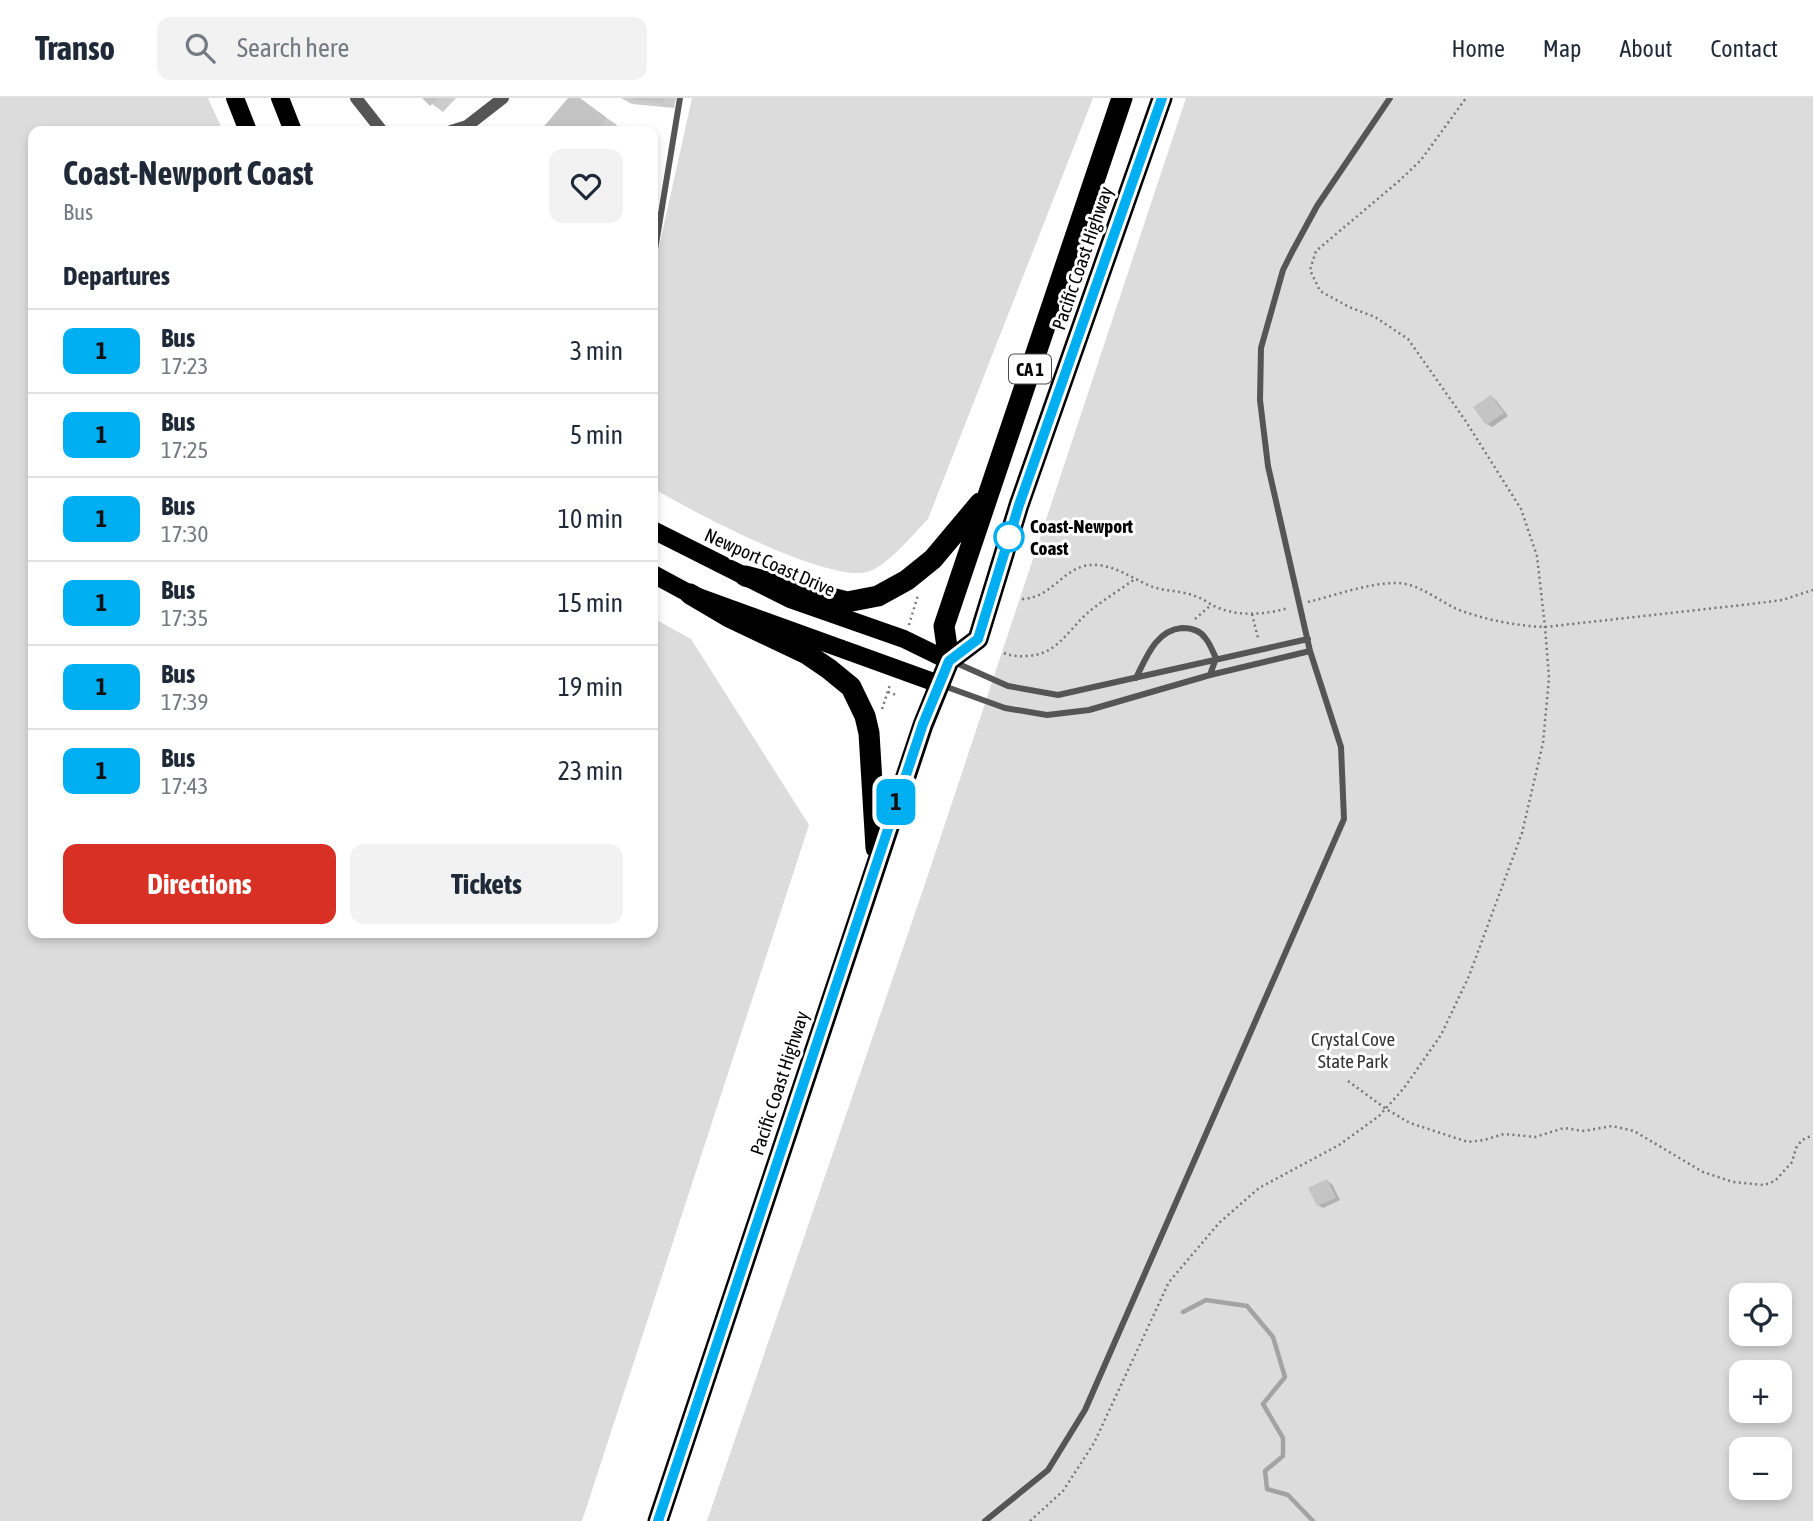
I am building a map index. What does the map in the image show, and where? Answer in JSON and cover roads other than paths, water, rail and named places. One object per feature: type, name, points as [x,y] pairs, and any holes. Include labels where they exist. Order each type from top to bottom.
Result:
[{"type":"highway","name":"Pacific Coast Highway","points":[[949,661],[944,626],[1122,98]]},
{"type":"highway","name":"Pacific Coast Highway","points":[[658,1521],[923,724],[949,661],[978,639],[1019,505],[1161,98]]},
{"type":"highway","points":[[745,576],[847,602],[878,596],[907,580],[933,559],[989,490]]},
{"type":"highway","points":[[690,594],[729,617],[807,654],[851,687],[865,716],[869,733],[877,857]]},
{"type":"main road","points":[[234,98],[246,126]]},
{"type":"main road","points":[[280,98],[291,126]]},
{"type":"main road","name":"Newport Coast Drive","points":[[658,532],[790,599],[904,639],[949,661]]},
{"type":"main road","points":[[658,577],[690,594],[939,684]]},
{"type":"street","points":[[356,98],[378,126]]},
{"type":"street","points":[[467,126],[503,98]]},
{"type":"lane","points":[[658,232],[680,98]]},
{"type":"lane","points":[[985,1521],[1048,1471],[1084,1410],[1344,819],[1341,747],[1310,651],[1268,466],[1260,400],[1261,348],[1283,271],[1292,252],[1317,206],[1390,98]]},
{"type":"lane","points":[[1136,678],[1153,646],[1163,635],[1177,629],[1191,629],[1206,638],[1216,659],[1210,676]]},
{"type":"lane","points":[[949,661],[1008,686],[1058,695],[1307,639]]},
{"type":"lane","points":[[939,684],[1005,708],[1048,715],[1089,710],[1310,651]]},
{"type":"waterway","points":[[1183,1312],[1206,1300],[1247,1306],[1273,1337],[1285,1377],[1263,1404],[1283,1438],[1283,1456],[1265,1471],[1267,1489],[1288,1495],[1313,1521]]},
{"type":"place","name":"Coast-Newport Coast","points":[[1009,537]]},
{"type":"park label","name":"Crystal Cove State Park","points":[[1353,1050]]}]
